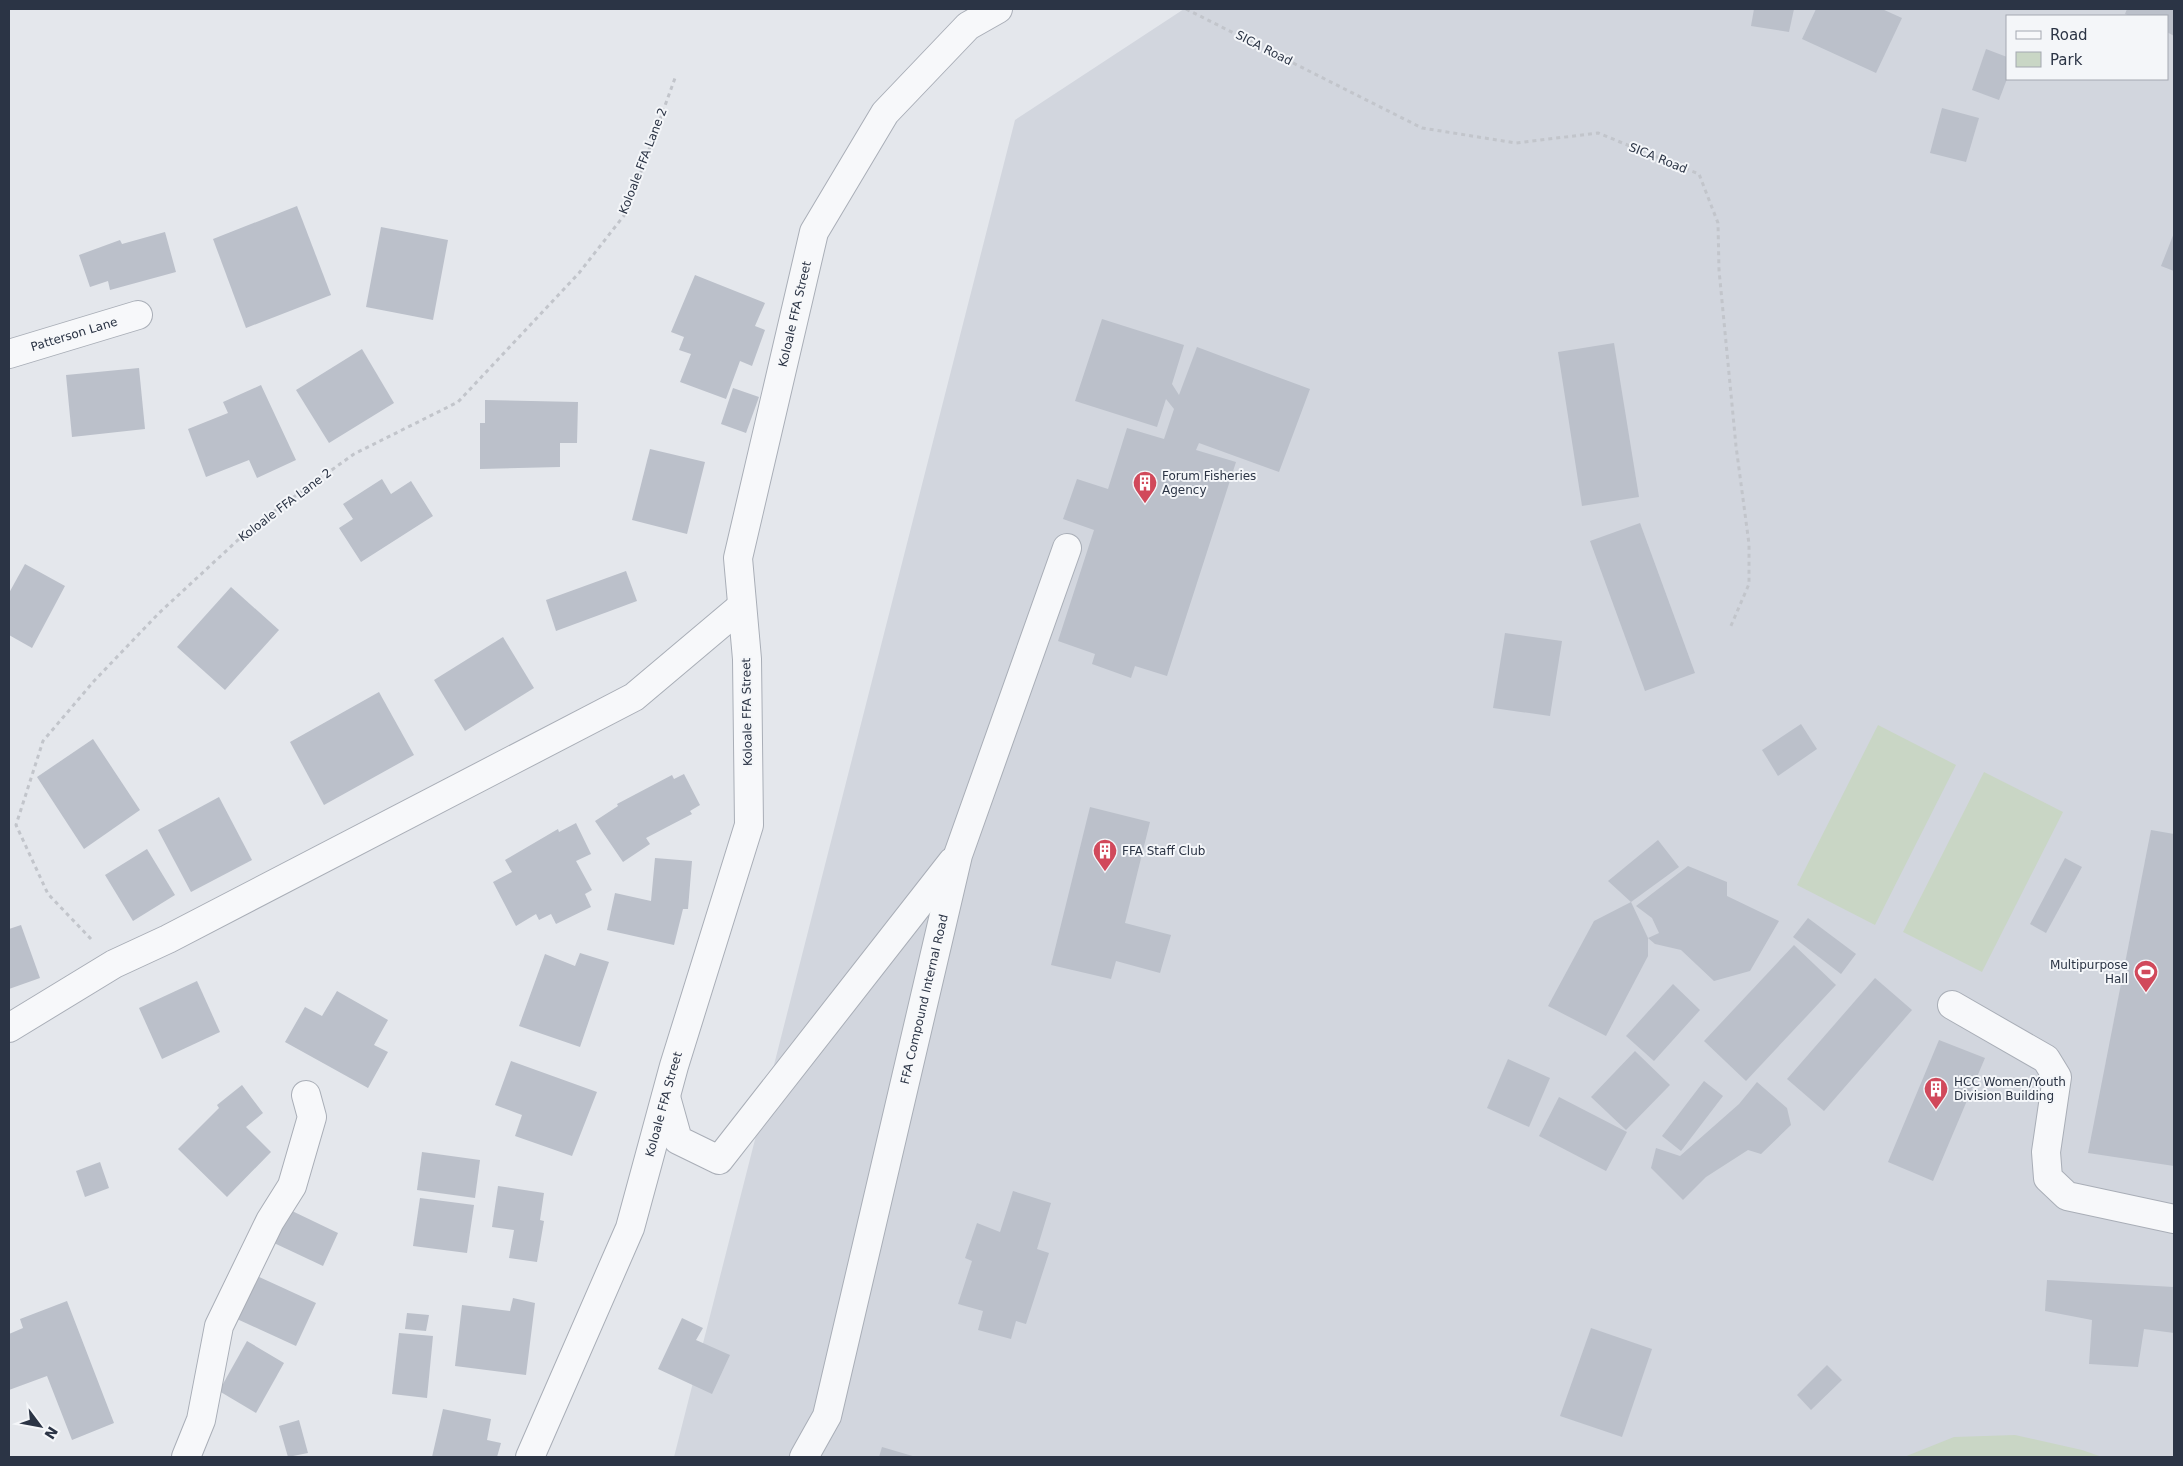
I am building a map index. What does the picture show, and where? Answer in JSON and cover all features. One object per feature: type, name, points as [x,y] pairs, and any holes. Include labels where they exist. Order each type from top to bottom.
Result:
[{"type":"street","name":"Koloale FFA Street","points":[[530,1457],[630,1228],[666,1097],[749,825],[747,659],[738,558],[814,232],[885,112],[968,26],[998,9]]},
{"type":"street","name":"Patterson Lane","points":[[9,354],[138,315]]},
{"type":"street","name":"FFA Compound Internal Road","points":[[804,1457],[827,1416],[958,855],[1067,548]]},
{"type":"street","points":[[9,1028],[114,964],[168,939],[634,697],[742,606]]},
{"type":"street","points":[[666,1097],[678,1140],[719,1160],[958,855]]},
{"type":"street","points":[[1952,1005],[2046,1059],[2057,1077],[2046,1152],[2048,1178],[2067,1196],[2174,1219]]},
{"type":"street","points":[[186,1457],[201,1420],[219,1326],[270,1221],[292,1186],[312,1117],[306,1095]]},
{"type":"path","name":"SICA Road","points":[[1186,9],[1422,128],[1516,143],[1598,133],[1699,174],[1718,223],[1720,280],[1736,446],[1749,544],[1749,584],[1730,628]]},
{"type":"path","name":"Koloale FFA Lane 2","points":[[114,964],[48,894],[16,825],[42,741],[94,681],[159,613],[252,526],[354,454],[458,402],[579,273],[626,213],[675,78]]},
{"type":"shaded area","points":[[1184,9],[2174,9],[2174,1457],[674,1457],[1015,120]]},
{"type":"green space","points":[[1878,725],[1956,765],[1875,925],[1797,885]]},
{"type":"green space","points":[[1984,772],[2063,812],[1982,972],[1903,932]]},
{"type":"green space","points":[[2015,1435],[2082,1450],[2102,1457],[1904,1457],[1954,1437]]},
{"type":"building","points":[[1754,9],[1794,9],[1789,32],[1751,26]]},
{"type":"building","points":[[1816,9],[1882,9],[1902,18],[1876,73],[1802,39]]},
{"type":"building","points":[[2127,9],[2174,9],[2174,36],[2168,33],[2168,15],[2125,14]]},
{"type":"building","points":[[1986,49],[2006,57],[2007,80],[1999,100],[1972,90]]},
{"type":"building","points":[[1942,108],[1979,118],[1966,162],[1930,153]]},
{"type":"building","points":[[297,206],[331,295],[246,328],[213,239]]},
{"type":"building","points":[[381,227],[448,240],[433,320],[366,307]]},
{"type":"building","points":[[165,232],[176,272],[110,290],[108,281],[90,287],[79,255],[120,240],[122,244]]},
{"type":"building","points":[[2174,233],[2174,271],[2161,266]]},
{"type":"building","points":[[695,275],[765,303],[755,326],[765,330],[752,366],[740,361],[726,399],[680,382],[691,354],[679,350],[684,337],[671,332]]},
{"type":"building","name":"Forum Fisheries Agency","points":[[1102,319],[1184,345],[1172,384],[1179,395],[1197,347],[1310,389],[1279,472],[1199,443],[1196,450],[1236,462],[1167,676],[1135,666],[1131,678],[1092,664],[1095,654],[1058,641],[1094,530],[1063,519],[1077,479],[1108,489],[1127,428],[1164,439],[1174,409],[1166,399],[1157,427],[1075,401]]},
{"type":"building","points":[[1614,343],[1639,497],[1582,506],[1558,352]]},
{"type":"building","points":[[362,349],[394,403],[329,443],[296,390]]},
{"type":"building","points":[[139,368],[145,429],[72,437],[66,375]]},
{"type":"building","points":[[261,385],[296,460],[257,478],[249,460],[206,477],[188,429],[228,413],[223,402]]},
{"type":"building","points":[[733,388],[759,397],[746,433],[721,424]]},
{"type":"building","points":[[485,400],[578,402],[577,443],[560,443],[560,467],[480,469],[480,423],[485,423]]},
{"type":"building","points":[[650,449],[705,462],[687,534],[632,520]]},
{"type":"building","points":[[382,479],[391,494],[411,481],[433,516],[361,562],[339,528],[353,519],[343,504]]},
{"type":"building","points":[[1640,523],[1695,673],[1645,691],[1590,541]]},
{"type":"building","points":[[25,564],[65,586],[32,648],[9,635],[9,593]]},
{"type":"building","points":[[626,571],[637,601],[556,631],[546,600]]},
{"type":"building","points":[[231,587],[279,630],[225,690],[177,647]]},
{"type":"building","points":[[1505,633],[1562,641],[1550,716],[1493,708]]},
{"type":"building","points":[[503,637],[534,688],[465,731],[434,680]]},
{"type":"building","points":[[379,692],[414,755],[324,805],[290,742]]},
{"type":"building","points":[[1801,724],[1817,749],[1778,776],[1762,750]]},
{"type":"building","points":[[93,739],[140,810],[84,849],[37,777]]},
{"type":"building","points":[[684,774],[700,805],[690,811],[692,814],[646,838],[650,844],[623,862],[595,821],[618,806],[617,804],[672,775],[674,779]]},
{"type":"building","points":[[219,797],[252,860],[191,892],[158,830]]},
{"type":"building","name":"FFA Staff Club","points":[[1090,807],[1150,822],[1125,923],[1171,935],[1160,973],[1116,961],[1111,979],[1051,965]]},
{"type":"building","points":[[576,823],[591,854],[576,861],[592,890],[585,894],[591,907],[556,924],[551,914],[539,920],[536,914],[516,926],[493,882],[512,872],[505,860],[558,829],[559,832]]},
{"type":"building","name":"Multipurpose Hall","points":[[2151,830],[2174,834],[2174,1166],[2088,1153]]},
{"type":"building","points":[[1658,840],[1679,867],[1631,902],[1608,881]]},
{"type":"building","points":[[147,849],[175,895],[133,921],[105,875]]},
{"type":"building","points":[[655,858],[692,861],[688,909],[683,909],[674,945],[607,930],[615,893],[651,901]]},
{"type":"building","points":[[2065,858],[2082,867],[2046,933],[2030,924]]},
{"type":"building","points":[[1688,866],[1727,882],[1727,896],[1779,921],[1750,971],[1714,981],[1681,950],[1655,944],[1648,938],[1659,933],[1652,918],[1636,906]]},
{"type":"building","points":[[1631,902],[1648,938],[1648,956],[1606,1036],[1548,1006],[1594,921]]},
{"type":"building","points":[[1808,918],[1856,954],[1841,974],[1793,937]]},
{"type":"building","points":[[21,925],[40,978],[9,989],[9,929]]},
{"type":"building","points":[[1794,945],[1836,985],[1746,1081],[1704,1041]]},
{"type":"building","points":[[580,953],[609,962],[580,1047],[519,1026],[545,954],[575,966]]},
{"type":"building","points":[[1875,978],[1912,1010],[1824,1111],[1787,1079]]},
{"type":"building","points":[[197,981],[220,1032],[162,1059],[139,1008]]},
{"type":"building","points":[[1673,984],[1700,1010],[1654,1061],[1626,1036]]},
{"type":"building","points":[[337,991],[388,1020],[374,1045],[388,1052],[368,1088],[285,1042],[305,1007],[322,1016]]},
{"type":"building","name":"HCC Women/Youth Division Building","points":[[1939,1040],[1985,1058],[1933,1181],[1888,1162]]},
{"type":"building","points":[[1635,1051],[1670,1085],[1626,1130],[1591,1097]]},
{"type":"building","points":[[1508,1059],[1550,1078],[1529,1127],[1487,1108]]},
{"type":"building","points":[[511,1061],[597,1092],[572,1156],[515,1136],[522,1115],[495,1105]]},
{"type":"building","points":[[1704,1081],[1723,1096],[1681,1151],[1662,1136]]},
{"type":"building","points":[[1757,1082],[1787,1108],[1791,1125],[1761,1154],[1748,1150],[1706,1177],[1683,1200],[1651,1168],[1656,1148],[1680,1156],[1739,1104]]},
{"type":"building","points":[[242,1085],[263,1113],[246,1127],[271,1152],[227,1197],[178,1149],[219,1108],[217,1105]]},
{"type":"building","points":[[1559,1097],[1627,1132],[1606,1171],[1539,1136]]},
{"type":"building","points":[[422,1152],[480,1160],[475,1198],[417,1190]]},
{"type":"building","points":[[100,1162],[109,1188],[85,1197],[76,1171]]},
{"type":"building","points":[[498,1186],[544,1193],[540,1220],[544,1221],[537,1262],[509,1258],[514,1230],[492,1227]]},
{"type":"building","points":[[1013,1191],[1051,1203],[1037,1249],[1049,1253],[1026,1324],[1016,1321],[1011,1339],[978,1330],[983,1311],[958,1304],[972,1261],[965,1258],[977,1223],[1000,1232]]},
{"type":"building","points":[[420,1198],[474,1205],[467,1253],[413,1246]]},
{"type":"building","points":[[290,1210],[338,1233],[323,1266],[274,1243]]},
{"type":"building","points":[[257,1276],[316,1303],[296,1346],[237,1319]]},
{"type":"building","points":[[2047,1280],[2174,1287],[2174,1333],[2144,1329],[2138,1367],[2089,1364],[2092,1320],[2045,1311]]},
{"type":"building","points":[[513,1298],[535,1303],[526,1375],[455,1366],[462,1305],[510,1311]]},
{"type":"building","points":[[67,1301],[114,1423],[72,1440],[47,1376],[9,1390],[9,1334],[23,1328],[20,1319]]},
{"type":"building","points":[[407,1313],[429,1315],[426,1331],[405,1329]]},
{"type":"building","points":[[682,1318],[703,1328],[696,1340],[730,1355],[712,1394],[658,1369]]},
{"type":"building","points":[[1591,1328],[1652,1349],[1622,1437],[1560,1416]]},
{"type":"building","points":[[399,1333],[433,1336],[427,1398],[392,1394]]},
{"type":"building","points":[[247,1341],[284,1363],[256,1413],[219,1391]]},
{"type":"building","points":[[1827,1365],[1842,1380],[1811,1410],[1797,1395]]},
{"type":"building","points":[[443,1409],[491,1419],[487,1440],[501,1443],[497,1457],[432,1457]]},
{"type":"building","points":[[299,1420],[308,1453],[288,1457],[279,1426]]},
{"type":"building","points":[[882,1447],[916,1457],[879,1457]]},
{"type":"place","name":"Forum Fisheries Agency","points":[[1145,504]]},
{"type":"place","name":"FFA Staff Club","points":[[1105,872]]},
{"type":"place","name":"Multipurpose Hall","points":[[2146,993]]},
{"type":"place","name":"HCC Women/Youth Division Building","points":[[1936,1110]]}]
